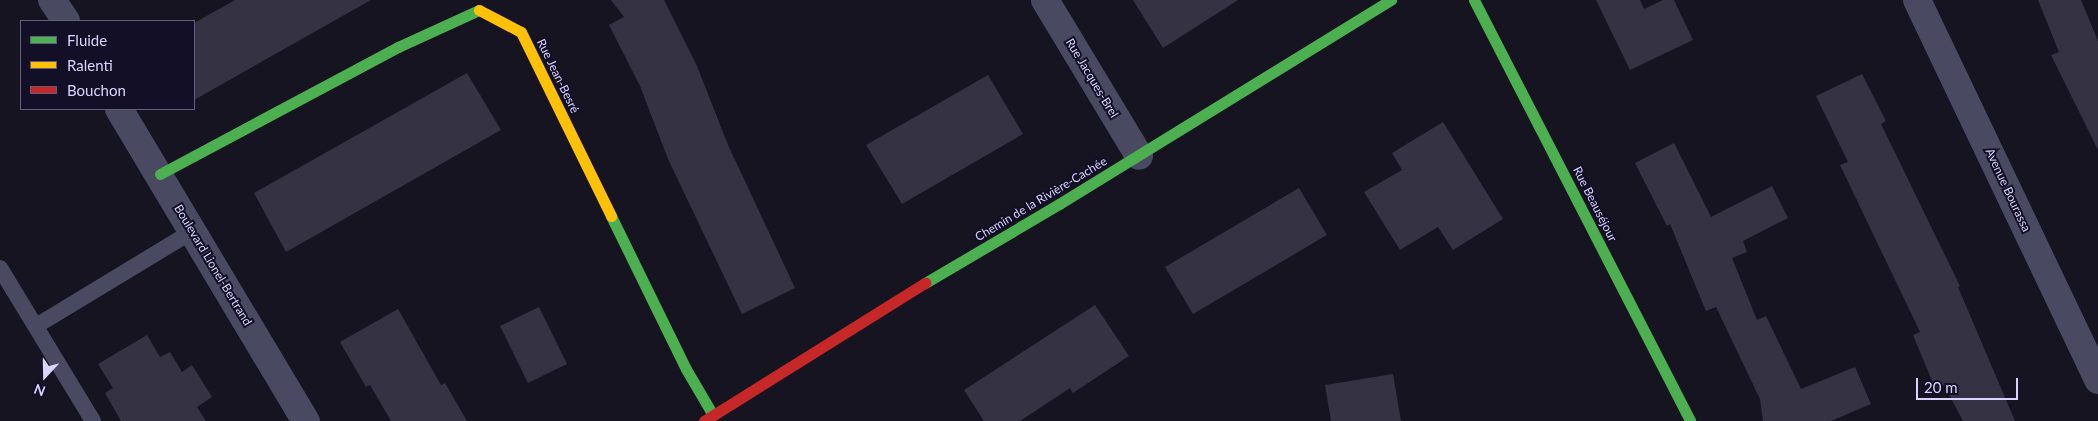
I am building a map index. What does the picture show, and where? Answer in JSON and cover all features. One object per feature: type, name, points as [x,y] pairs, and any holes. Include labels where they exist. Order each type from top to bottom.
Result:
[{"type":"street","points":[[52,0],[65,20]]},
{"type":"street","name":"Rue Jacques-Brel","points":[[1045,0],[1139,156]]},
{"type":"street","name":"Chemin de la Rivière-Cachée","points":[[709,418],[893,302],[1139,156],[1392,0]]},
{"type":"street","name":"Rue Beauséjour","points":[[1474,0],[1690,421]]},
{"type":"street","name":"Avenue Bourassa","points":[[1917,0],[2098,380]]},
{"type":"street","name":"Rue Jean-Besré","points":[[160,174],[398,47],[479,10],[522,32],[709,418]]},
{"type":"street","name":"Boulevard Lionel-Bertrand","points":[[121,110],[306,421]]},
{"type":"lane","points":[[36,326],[193,231]]},
{"type":"lane","points":[[0,268],[93,421]]},
{"type":"building","points":[[235,0],[371,0],[195,99],[195,22]]},
{"type":"building","points":[[611,0],[664,0],[697,66],[728,145],[795,288],[742,314],[668,159],[640,86],[609,25],[624,17]]},
{"type":"building","points":[[1133,0],[1238,0],[1163,48]]},
{"type":"building","points":[[1596,0],[1640,0],[1644,9],[1663,0],[1674,0],[1693,40],[1630,70]]},
{"type":"building","points":[[2038,0],[2081,0],[2098,41],[2098,150],[2051,55],[2059,52]]},
{"type":"building","points":[[467,73],[501,130],[286,252],[254,193]]},
{"type":"building","points":[[1862,74],[1886,121],[1881,124],[1960,286],[1958,287],[2015,421],[1963,421],[1944,385],[1935,388],[1913,335],[1920,332],[1840,165],[1848,162],[1816,96]]},
{"type":"building","points":[[988,75],[1023,134],[902,204],[866,145]]},
{"type":"building","points":[[1443,122],[1503,219],[1453,250],[1438,227],[1400,250],[1364,192],[1402,170],[1392,153]]},
{"type":"building","points":[[1674,143],[1711,217],[1772,186],[1788,218],[1743,241],[1747,252],[1732,258],[1757,320],[1766,316],[1801,389],[1855,367],[1871,404],[1831,421],[1763,421],[1760,399],[1716,307],[1706,311],[1670,224],[1667,226],[1635,163]]},
{"type":"building","points":[[1299,188],[1327,235],[1193,314],[1165,267]]},
{"type":"building","points":[[1095,305],[1129,356],[1073,393],[1070,388],[1020,421],[984,421],[964,390]]},
{"type":"building","points":[[539,307],[567,364],[528,383],[500,326]]},
{"type":"building","points":[[398,309],[441,385],[445,383],[467,421],[391,421],[370,385],[366,387],[340,342]]},
{"type":"building","points":[[147,335],[160,357],[170,352],[182,372],[192,365],[212,397],[197,407],[206,421],[121,421],[105,393],[113,388],[98,364]]},
{"type":"building","points":[[1393,374],[1401,421],[1331,421],[1325,385]]},
{"type":"traffic: fast","points":[[925,283],[1059,204],[1391,0]]},
{"type":"traffic: fast","points":[[1474,0],[1690,421]]},
{"type":"traffic: fast","points":[[160,174],[398,47],[479,10]]},
{"type":"traffic: fast","points":[[611,216],[686,369],[713,415]]},
{"type":"traffic: slow","points":[[479,10],[521,32],[611,216]]},
{"type":"traffic: jam","points":[[704,421],[925,283]]}]
